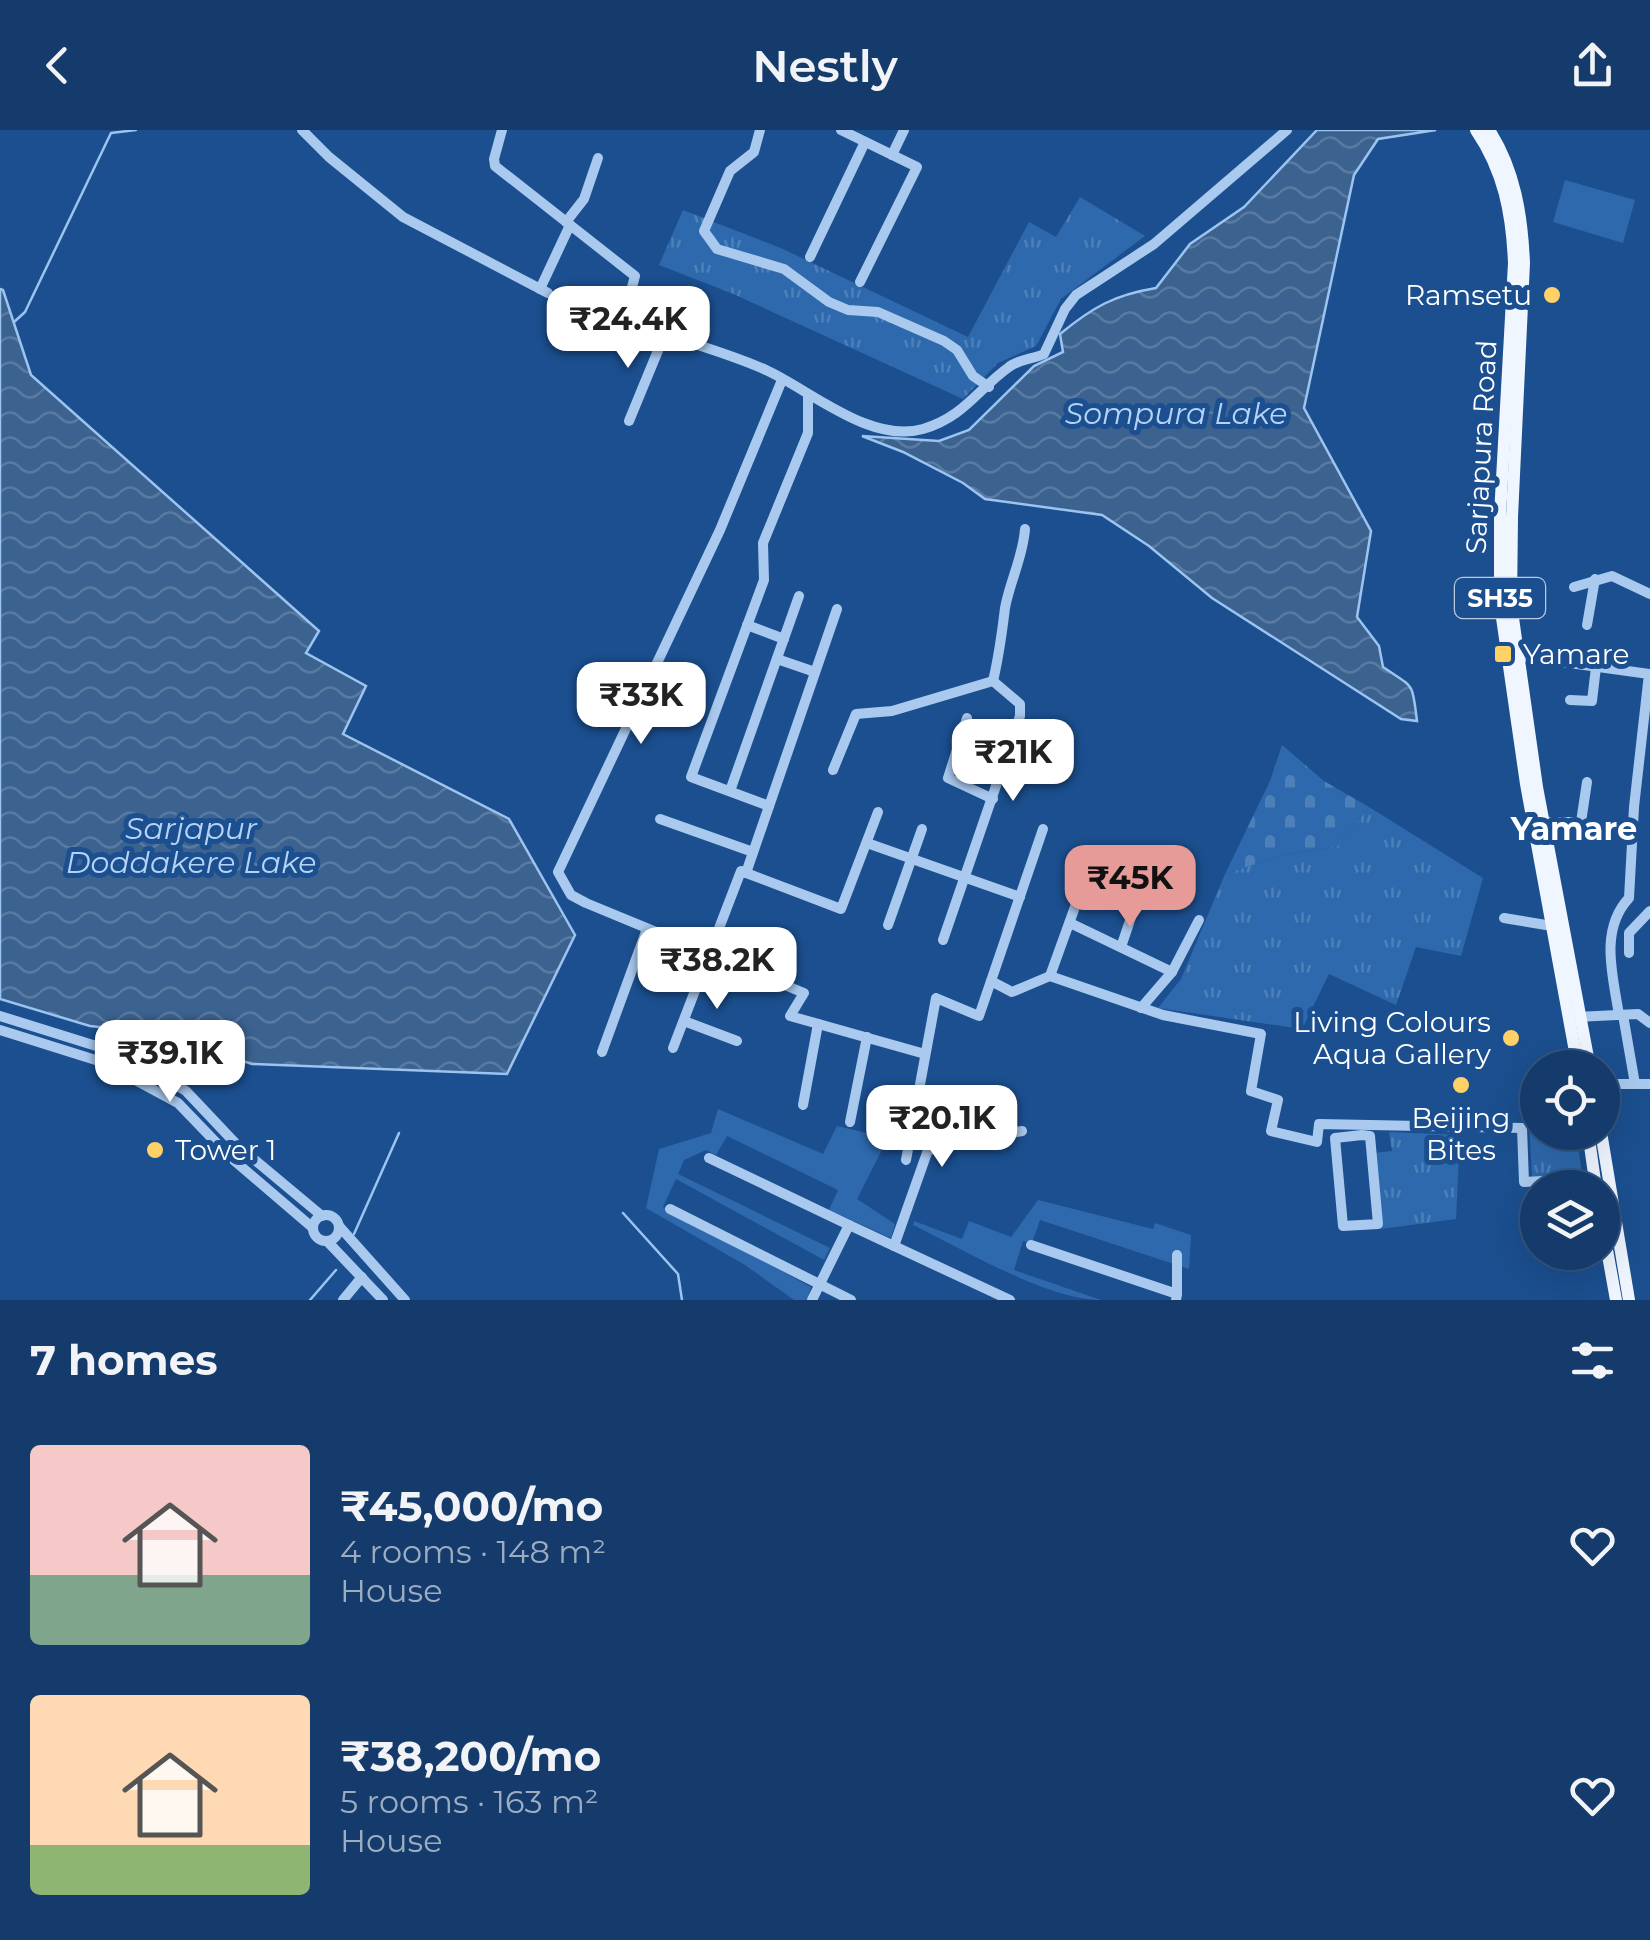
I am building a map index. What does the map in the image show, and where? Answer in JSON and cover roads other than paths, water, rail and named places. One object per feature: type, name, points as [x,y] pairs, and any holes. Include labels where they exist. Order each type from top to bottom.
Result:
[{"type":"main road","name":"Sarjapura Road","points":[[1476,130],[1500,174],[1513,234],[1511,416]]},
{"type":"main road","name":"Sarjapura Road","points":[[1490,130],[1511,174],[1523,232],[1524,263],[1500,533],[1500,604],[1577,1017],[1578,1050]]},
{"type":"main road","name":"Sarjapura Road","points":[[1512,655],[1552,926],[1585,1050]]},
{"type":"main road","points":[[1604,1150],[1629,1300]]},
{"type":"main road","points":[[1611,1270],[1616,1300]]},
{"type":"street","points":[[302,130],[403,217],[544,291],[598,158]]},
{"type":"street","points":[[502,130],[495,166],[635,276],[623,320],[767,371],[850,416],[902,432],[922,429],[946,418],[969,405],[1012,364],[1044,354],[1076,295],[1154,244],[1287,130]]},
{"type":"street","points":[[760,130],[754,152],[730,171],[704,231],[717,249],[784,268],[829,302],[848,310],[878,312],[944,341],[957,350],[973,376],[989,386]]},
{"type":"street","points":[[841,130],[917,167],[860,282]]},
{"type":"street","points":[[892,155],[904,130]]},
{"type":"street","points":[[810,257],[865,142]]},
{"type":"street","points":[[629,421],[664,336]]},
{"type":"street","points":[[782,380],[720,530],[558,872],[570,895],[804,992],[790,1016],[925,1054]]},
{"type":"street","points":[[769,806],[692,777],[764,580],[763,543],[808,433],[808,396]]},
{"type":"street","points":[[993,681],[1006,605],[1023,555],[1026,529]]},
{"type":"street","points":[[1574,587],[1612,576],[1650,594]]},
{"type":"street","points":[[1586,626],[1595,580]]},
{"type":"street","points":[[730,792],[799,596]]},
{"type":"street","points":[[746,873],[837,609]]},
{"type":"street","points":[[747,625],[784,639]]},
{"type":"street","points":[[1512,655],[1650,674],[1635,803],[1630,898],[1619,909],[1611,932],[1611,960],[1635,1084]]},
{"type":"street","points":[[777,659],[815,672]]},
{"type":"street","points":[[1570,700],[1592,701],[1596,666]]},
{"type":"street","points":[[833,770],[856,714],[892,711],[993,681]]},
{"type":"street","points":[[942,940],[1020,716],[1020,704],[993,681]]},
{"type":"street","points":[[967,718],[948,778],[993,799]]},
{"type":"street","points":[[1543,822],[1581,822],[1587,782]]},
{"type":"street","points":[[1635,803],[1650,805]]},
{"type":"street","points":[[674,1048],[741,871],[841,909],[878,812]]},
{"type":"street","points":[[660,819],[753,852]]},
{"type":"street","points":[[888,925],[922,829]]},
{"type":"street","points":[[906,1160],[936,998],[979,1016],[1044,829]]},
{"type":"street","points":[[866,843],[1020,897]]},
{"type":"street","points":[[1050,976],[1089,868]]},
{"type":"street","points":[[1120,948],[1139,894]]},
{"type":"street","points":[[1629,953],[1629,933],[1650,909],[1630,898]]},
{"type":"street","points":[[1504,918],[1552,926]]},
{"type":"street","points":[[1141,1008],[1172,972],[1198,920]]},
{"type":"street","points":[[1070,923],[1172,972]]},
{"type":"street","points":[[602,1052],[648,929]]},
{"type":"street","points":[[991,981],[1012,992],[1050,976],[1141,1008],[1261,1034],[1252,1090],[1278,1100],[1270,1132],[1317,1142],[1320,1124],[1351,1130],[1370,1136],[1378,1224],[1343,1226],[1334,1138],[1351,1130],[1522,1128],[1524,1170]]},
{"type":"street","points":[[1577,1017],[1638,1014],[1650,1023]]},
{"type":"street","points":[[0,1016],[109,1050],[186,1091],[237,1144],[322,1216],[334,1218],[405,1300]]},
{"type":"street","points":[[684,1021],[737,1041]]},
{"type":"street","points":[[802,1105],[818,1024]]},
{"type":"street","points":[[0,1030],[102,1062],[178,1103],[230,1156],[313,1228],[318,1239],[327,1242],[383,1300]]},
{"type":"street","points":[[850,1122],[866,1037]]},
{"type":"street","points":[[1620,1084],[1650,1084]]},
{"type":"street","points":[[894,1246],[928,1150],[1022,1130]]},
{"type":"street","points":[[709,1158],[1010,1300]]},
{"type":"street","points":[[670,1209],[851,1300]]},
{"type":"street","points":[[313,1228],[315,1220],[322,1216]]},
{"type":"street","points":[[822,1300],[821,1287],[850,1225]]},
{"type":"street","points":[[327,1242],[335,1238],[339,1226]]},
{"type":"street","points":[[1030,1245],[1176,1297],[1178,1254]]},
{"type":"street","points":[[350,1298],[362,1278]]},
{"type":"street","points":[[812,1300],[814,1290],[821,1287]]},
{"type":"water","name":"Sompura Lake","points":[[1317,130],[1436,130],[1378,139],[1354,175],[1304,408],[1371,531],[1357,617],[1379,646],[1383,667],[1410,687],[1417,721],[1401,719],[1212,598],[1149,546],[1102,515],[985,499],[903,452],[862,436],[939,441],[969,430],[1034,366],[1063,352],[1060,334],[1094,309],[1128,294],[1156,288],[1190,244],[1244,207]]},
{"type":"water","name":"Sarjapur Doddakere Lake","points":[[0,289],[31,375],[319,631],[306,653],[366,686],[343,734],[509,819],[575,935],[507,1074],[252,1064],[155,1033],[90,1026],[0,999]]},
{"type":"waterway","points":[[14,322],[25,312],[111,133],[136,130]]},
{"type":"waterway","points":[[354,1234],[399,1133]]},
{"type":"waterway","points":[[623,1213],[678,1274],[682,1300]]},
{"type":"waterway","points":[[310,1300],[336,1270]]},
{"type":"place","name":"Ramsetu","points":[[1552,295]]},
{"type":"place","name":"Yamare","points":[[1503,654]]},
{"type":"place","name":"Living Colours Aqua Gallery","points":[[1511,1038]]},
{"type":"place","name":"Beijing Bites","points":[[1461,1085]]},
{"type":"place","name":"Tower 1","points":[[155,1150]]},
{"type":"district","name":"Yamare","points":[[1574,828]]}]
